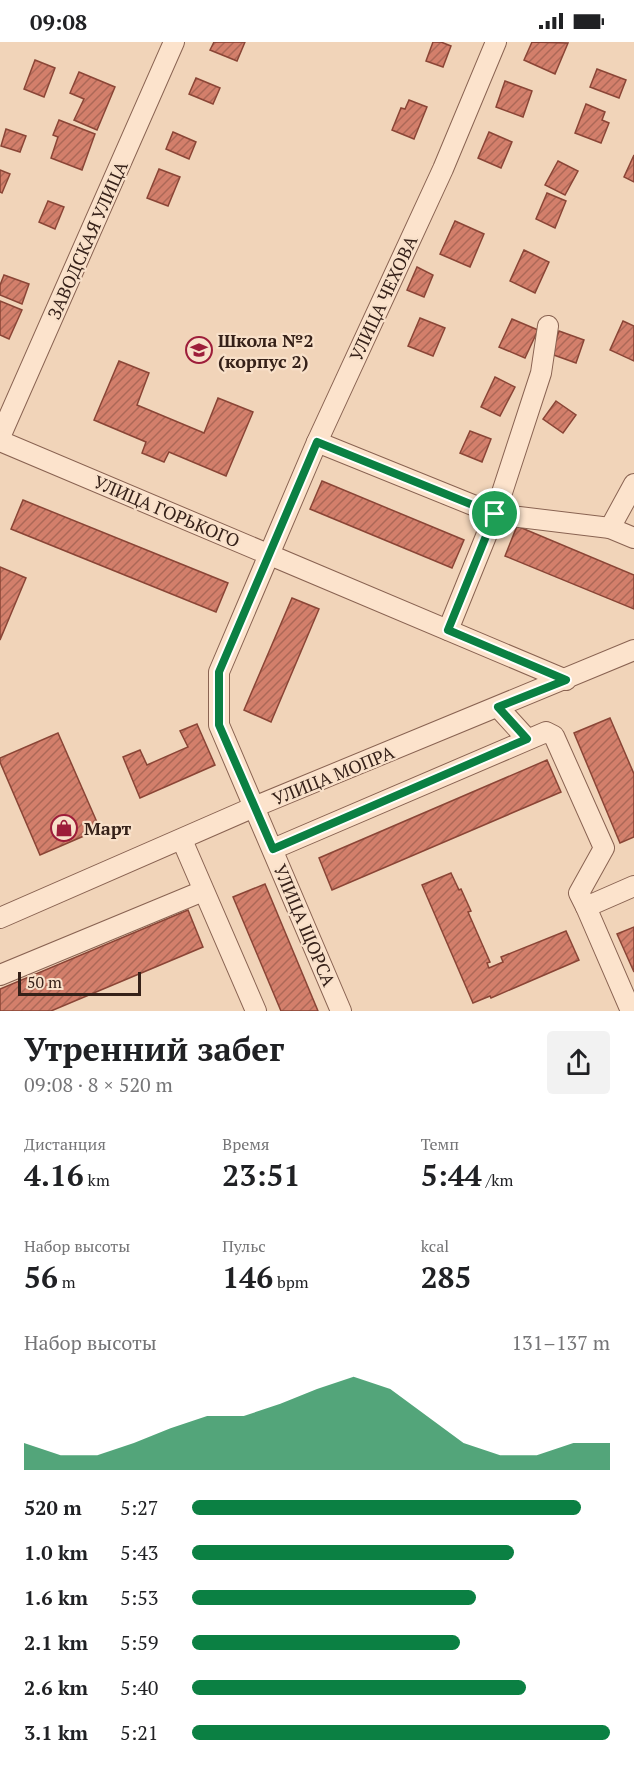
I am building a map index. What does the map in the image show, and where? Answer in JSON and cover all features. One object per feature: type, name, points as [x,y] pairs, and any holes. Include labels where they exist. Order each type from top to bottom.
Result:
[{"type":"street","name":"ЗАВОДСКАЯ УЛИЦА","points":[[0,439],[174,42]]},
{"type":"street","name":"УЛИЦА ЧЕХОВА","points":[[268,554],[443,169],[496,42]]},
{"type":"street","points":[[448,630],[495,514],[541,373],[548,326]]},
{"type":"street","name":"УЛИЦА ГОРЬКОГО","points":[[0,439],[135,489],[268,554],[566,680]]},
{"type":"street","points":[[317,442],[495,514],[610,528],[634,538]]},
{"type":"street","points":[[610,528],[634,484]]},
{"type":"street","name":"УЛИЦА ЩОРСА","points":[[268,554],[219,672],[219,725],[341,1011]]},
{"type":"street","name":"УЛИЦА МОПРА","points":[[0,918],[254,807],[634,650]]},
{"type":"street","points":[[498,707],[527,739]]},
{"type":"street","points":[[273,849],[546,732],[554,736],[604,848],[579,893],[628,1008]]},
{"type":"street","points":[[182,840],[255,1011]]},
{"type":"street","points":[[586,907],[634,886]]},
{"type":"street","points":[[0,975],[203,891]]},
{"type":"building","points":[[214,42],[245,42],[237,61],[210,50]]},
{"type":"building","points":[[433,42],[451,46],[443,67],[426,61]]},
{"type":"building","points":[[532,42],[568,43],[555,74],[524,60]]},
{"type":"building","points":[[35,60],[55,68],[44,97],[24,89]]},
{"type":"building","points":[[597,69],[626,80],[619,98],[590,87]]},
{"type":"building","points":[[79,72],[115,87],[97,130],[74,120],[84,99],[70,93]]},
{"type":"building","points":[[196,78],[220,88],[213,104],[189,94]]},
{"type":"building","points":[[505,81],[532,91],[523,117],[496,107]]},
{"type":"building","points":[[409,100],[427,107],[414,139],[392,130],[401,108],[405,109]]},
{"type":"building","points":[[586,104],[605,112],[602,120],[609,123],[601,143],[575,133]]},
{"type":"building","points":[[59,120],[95,134],[82,170],[51,158],[58,137],[53,135]]},
{"type":"building","points":[[6,129],[26,136],[20,152],[1,146]]},
{"type":"building","points":[[173,132],[196,142],[189,159],[166,149]]},
{"type":"building","points":[[489,132],[512,142],[501,168],[478,158]]},
{"type":"building","points":[[634,155],[634,182],[624,177]]},
{"type":"building","points":[[558,161],[578,171],[565,195],[545,185]]},
{"type":"building","points":[[159,169],[180,177],[168,206],[147,198]]},
{"type":"building","points":[[0,170],[10,174],[2,193],[0,192]]},
{"type":"building","points":[[547,193],[566,201],[555,228],[536,219]]},
{"type":"building","points":[[48,201],[64,207],[55,229],[39,222]]},
{"type":"building","points":[[455,221],[484,234],[470,267],[440,254]]},
{"type":"building","points":[[524,250],[549,262],[535,293],[510,281]]},
{"type":"building","points":[[417,267],[433,275],[424,297],[407,290]]},
{"type":"building","points":[[4,275],[29,284],[22,304],[0,295],[0,285]]},
{"type":"building","points":[[0,301],[22,310],[9,339],[0,335]]},
{"type":"building","points":[[420,318],[445,328],[433,356],[408,346]]},
{"type":"building","points":[[512,319],[538,330],[525,358],[499,347]]},
{"type":"building","points":[[623,321],[634,326],[634,361],[610,350]]},
{"type":"building","points":[[559,331],[584,340],[576,363],[551,354]]},
{"type":"building","points":[[119,361],[149,373],[137,405],[204,433],[218,398],[253,412],[226,476],[169,452],[164,462],[142,453],[146,442],[94,420]]},
{"type":"building","points":[[495,377],[515,387],[500,416],[481,407]]},
{"type":"building","points":[[556,401],[576,415],[563,433],[543,419]]},
{"type":"building","points":[[470,431],[491,439],[482,462],[460,453]]},
{"type":"building","points":[[322,481],[464,540],[452,568],[310,509]]},
{"type":"building","points":[[23,500],[228,583],[216,612],[11,529]]},
{"type":"building","points":[[517,526],[634,575],[634,609],[505,556]]},
{"type":"building","points":[[0,567],[26,578],[0,640]]},
{"type":"building","points":[[292,598],[319,609],[271,722],[244,710]]},
{"type":"building","points":[[610,718],[634,774],[634,837],[620,843],[574,733]]},
{"type":"building","points":[[197,724],[215,765],[140,798],[123,757],[140,750],[147,765],[188,747],[180,731]]},
{"type":"building","points":[[58,733],[100,829],[40,855],[0,758]]},
{"type":"building","points":[[547,760],[561,792],[332,890],[319,858]]},
{"type":"building","points":[[451,873],[471,911],[468,912],[490,962],[487,963],[489,968],[503,962],[501,957],[566,931],[579,960],[491,998],[490,996],[473,1003],[422,885]]},
{"type":"building","points":[[265,884],[318,1011],[281,1011],[233,897]]},
{"type":"building","points":[[188,910],[203,947],[51,1011],[0,1011],[0,989]]},
{"type":"building","points":[[634,927],[634,972],[617,934]]},
{"type":"place","name":"Школа №2 (корпус 2)","points":[[199,350]]},
{"type":"place","name":"Март","points":[[64,828]]},
{"type":"route","points":[[317,442],[495,514],[448,630],[566,680],[498,707],[527,739],[273,849],[219,725],[219,672],[317,442]]}]
